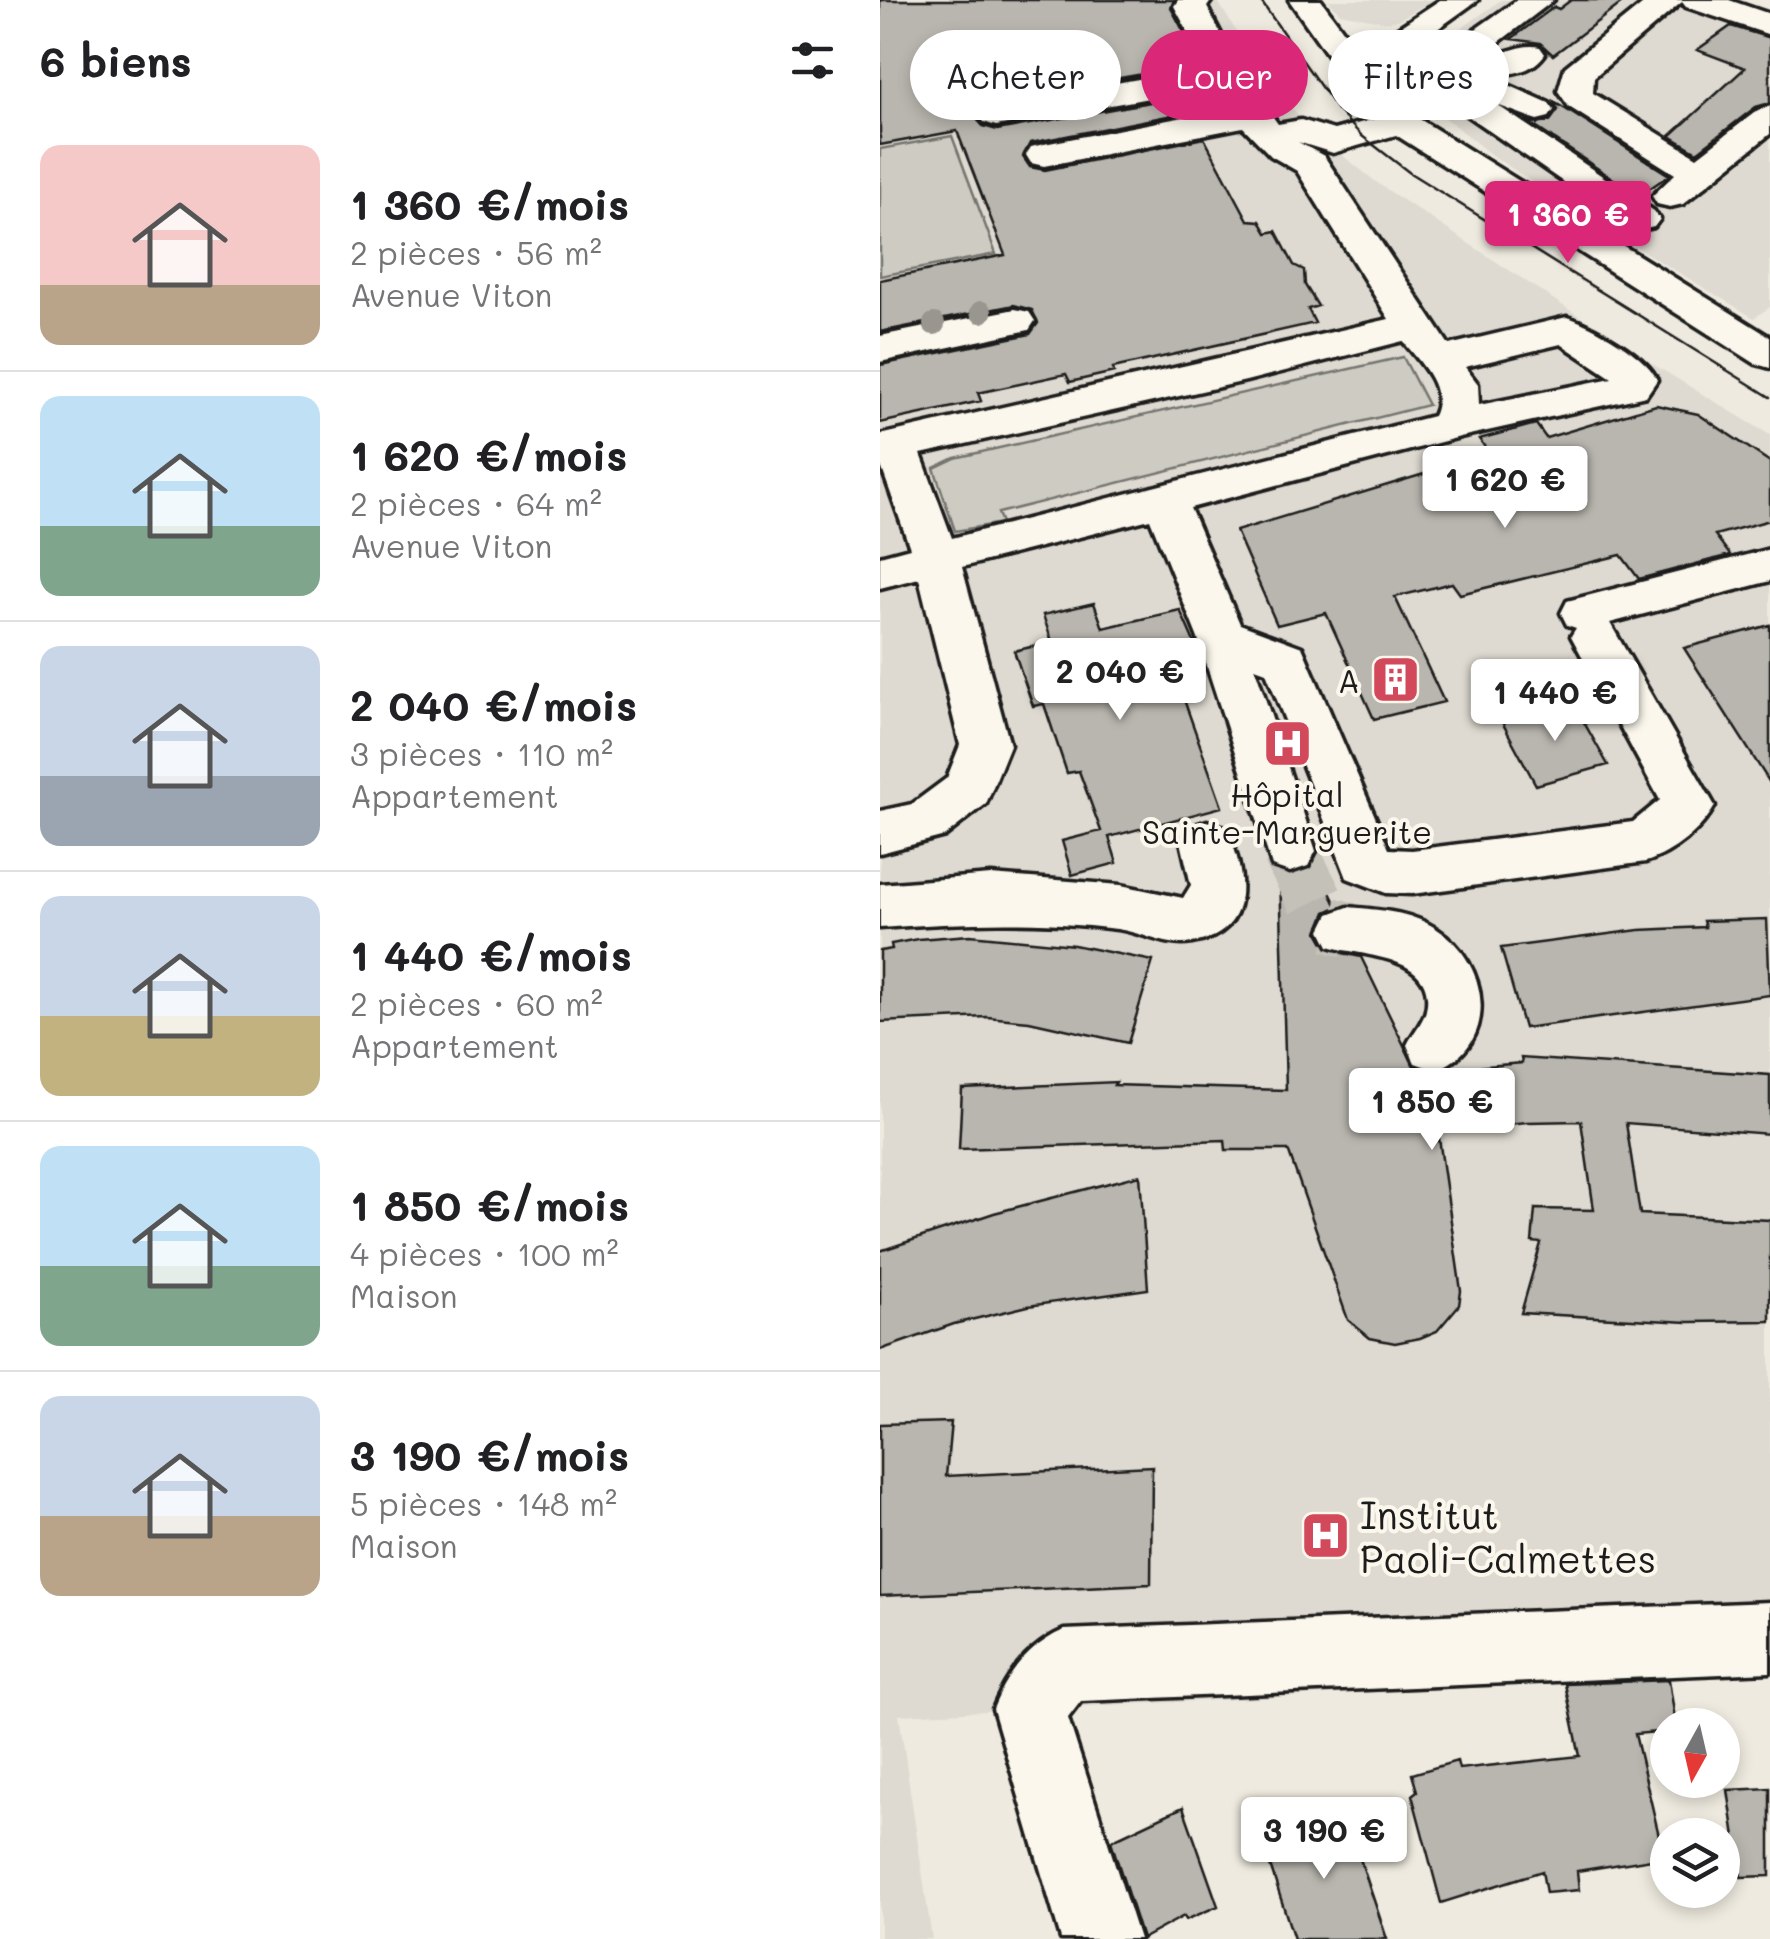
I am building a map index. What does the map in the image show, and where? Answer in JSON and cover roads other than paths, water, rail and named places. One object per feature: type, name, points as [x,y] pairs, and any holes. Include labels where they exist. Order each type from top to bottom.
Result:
[{"type":"street","points":[[1196,0],[1190,6],[1204,30]]},
{"type":"street","points":[[1305,0],[1328,32]]},
{"type":"street","points":[[1418,30],[1462,0]]},
{"type":"street","points":[[1528,54],[1514,64],[1501,66],[1470,58],[1469,50],[1538,0]]},
{"type":"street","points":[[1668,0],[1577,74],[1574,91],[1581,100],[1699,174]]},
{"type":"street","points":[[1697,0],[1770,25]]},
{"type":"street","points":[[1731,0],[1770,15]]},
{"type":"street","points":[[1537,110],[1506,94],[1483,95],[1476,102],[1476,107],[1641,219]]},
{"type":"street","points":[[1605,248],[1770,117]]},
{"type":"street","points":[[1257,120],[1283,152],[1322,153],[1401,122],[1764,343]]},
{"type":"street","points":[[1044,154],[1261,125]]},
{"type":"street","points":[[1322,153],[1414,326],[1457,384],[1458,408],[1450,425]]},
{"type":"street","points":[[880,349],[1015,320]]},
{"type":"street","points":[[880,832],[927,821],[968,790],[985,744],[937,560],[888,447],[1246,368],[1414,326]]},
{"type":"street","points":[[880,572],[1450,425],[1631,386],[1636,380],[1634,372],[1566,330],[1439,360]]},
{"type":"street","points":[[1165,500],[1221,636],[1290,852]]},
{"type":"street","points":[[1221,636],[1285,660],[1366,863],[1386,871],[1412,872],[1646,841],[1689,806],[1589,624],[1770,565]]},
{"type":"street","points":[[880,906],[990,897],[1121,907],[1168,920],[1192,921],[1213,906],[1218,885],[1207,842]]},
{"type":"street","points":[[1348,930],[1399,935],[1425,947],[1443,968],[1451,993],[1453,1019],[1435,1044]]},
{"type":"street","points":[[1100,1939],[1029,1708],[1064,1666],[1770,1638]]},
{"type":"tunnel","points":[[1290,851],[1327,924],[1348,930]]},
{"type":"tram line","points":[[1260,0],[1338,111],[1362,136],[1410,173],[1770,397]]},
{"type":"place","name":"A","points":[[1395,680]]},
{"type":"place","name":"Hôpital Sainte-Marguerite","points":[[1287,744]]},
{"type":"place","name":"Institut Paoli-Calmettes","points":[[1325,1536]]}]
